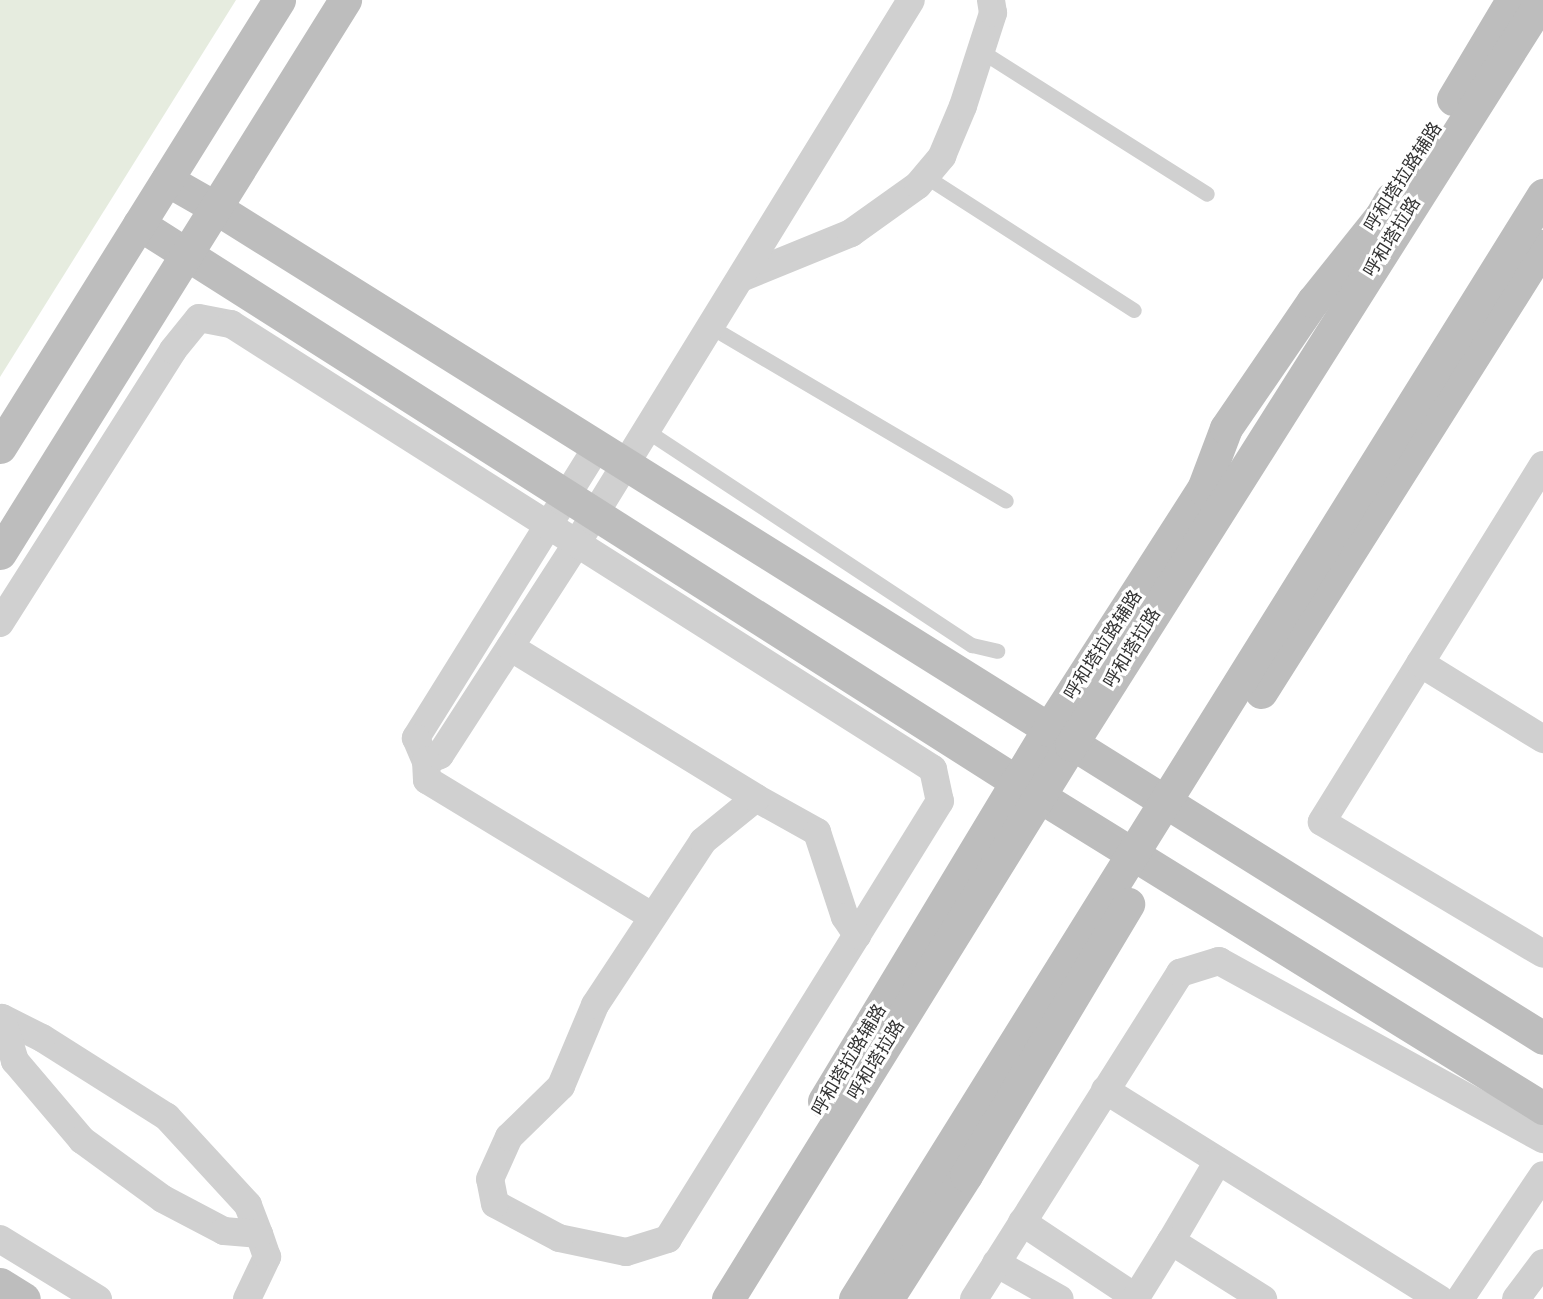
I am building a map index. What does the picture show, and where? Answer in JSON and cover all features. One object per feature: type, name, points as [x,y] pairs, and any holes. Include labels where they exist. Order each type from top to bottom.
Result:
[{"type":"street","points":[[0,447],[279,0]]},
{"type":"street","points":[[0,553],[345,0]]},
{"type":"street","points":[[426,761],[440,755],[626,465],[911,0]]},
{"type":"street","points":[[741,278],[851,233],[918,185],[942,156],[963,106],[993,13],[991,0]]},
{"type":"street","name":"呼和塔拉路辅路","points":[[1060,737],[1203,489],[1226,428],[1313,301],[1381,216],[1512,0]]},
{"type":"street","name":"呼和塔拉路","points":[[728,1299],[1060,737],[1542,0]]},
{"type":"street","points":[[166,180],[216,208],[1543,1038]]},
{"type":"street","points":[[1174,809],[1543,195]]},
{"type":"street","points":[[139,224],[186,256],[1029,789],[1543,1108]]},
{"type":"street","points":[[855,1299],[1543,246]]},
{"type":"street","points":[[0,623],[173,350],[199,318],[231,324],[933,769],[940,801],[668,1239],[626,1252],[559,1238],[495,1204],[490,1179],[509,1137],[561,1086],[595,1005],[703,841],[756,798]]},
{"type":"street","points":[[597,447],[416,738],[426,761],[427,780],[652,916]]},
{"type":"street","points":[[1543,465],[1533,504],[1420,663],[1322,822],[1543,954]]},
{"type":"street","points":[[510,647],[756,798],[817,832],[844,918],[857,934]]},
{"type":"street","points":[[1420,663],[1543,739]]},
{"type":"street","name":"呼和塔拉路辅路","points":[[703,1299],[1029,789]]},
{"type":"street","points":[[887,1299],[966,1175],[1143,858]]},
{"type":"street","points":[[974,1299],[1180,973],[1219,960],[1543,1139]]},
{"type":"street","points":[[1,1018],[15,1061],[82,1140],[163,1199],[224,1231],[259,1234]]},
{"type":"street","points":[[1,1018],[42,1038],[167,1118],[248,1205],[267,1257],[247,1299]]},
{"type":"street","points":[[1106,1090],[1440,1299]]},
{"type":"street","points":[[1022,1222],[1135,1298],[1218,1161]]},
{"type":"street","points":[[1460,1299],[1543,1175]]},
{"type":"street","points":[[0,1239],[98,1299]]},
{"type":"street","points":[[1171,1241],[1263,1299]]},
{"type":"street","points":[[996,1263],[1060,1299]]},
{"type":"street","points":[[1516,1299],[1543,1263]]},
{"type":"street","points":[[0,1284],[24,1299]]},
{"type":"lane","points":[[981,51],[1207,195]]},
{"type":"lane","points":[[925,176],[1134,310]]},
{"type":"lane","points":[[711,327],[1006,501]]},
{"type":"lane","points":[[646,431],[972,645],[996,651]]},
{"type":"shaded area","points":[[0,0],[236,0],[0,377]]}]
